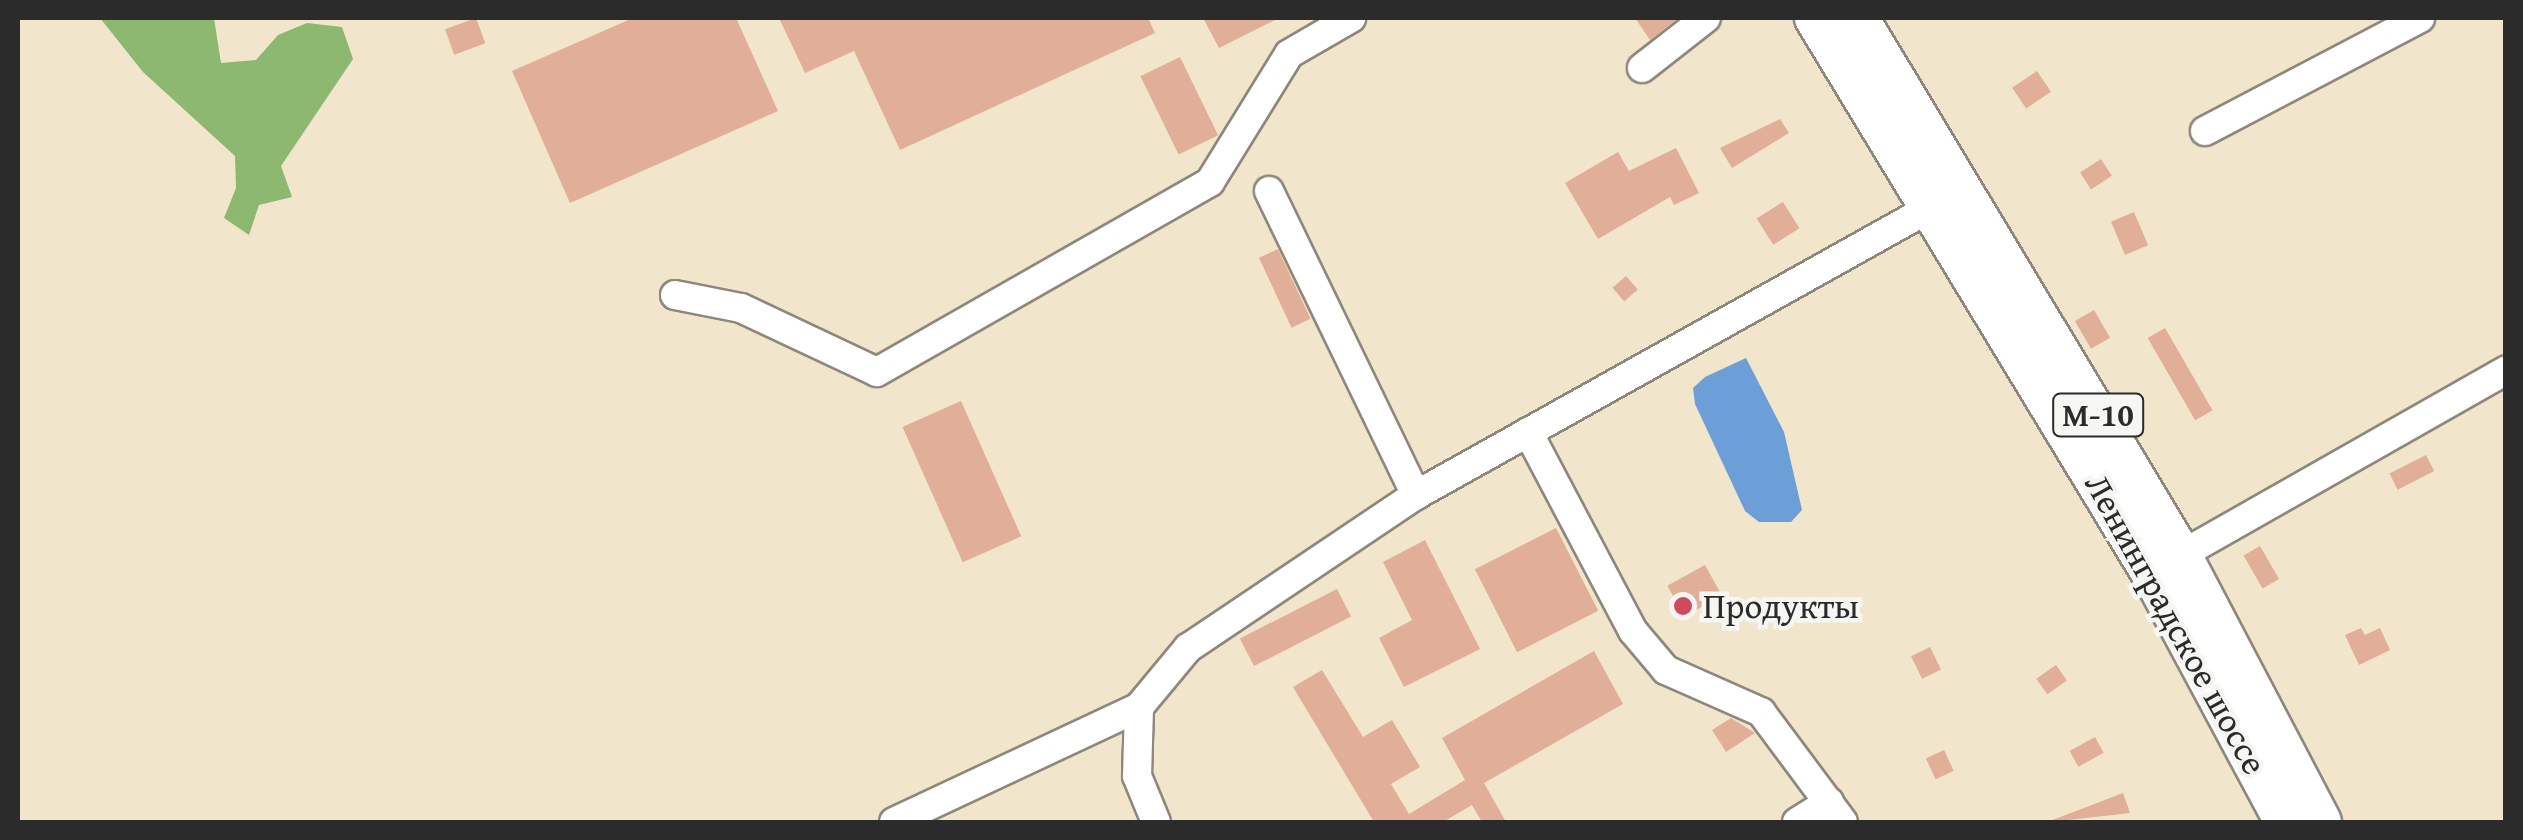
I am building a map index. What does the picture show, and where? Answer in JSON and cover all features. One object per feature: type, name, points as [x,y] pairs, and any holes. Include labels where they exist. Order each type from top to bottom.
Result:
[{"type":"highway","name":"Ленинградское шоссе","points":[[1815,18],[2152,572],[2285,822]]},
{"type":"highway","name":"Ленинградское шоссе","points":[[1858,18],[2181,556],[2321,822]]},
{"type":"street","points":[[675,295],[741,308],[878,372],[1210,182],[1288,54],[1351,18]]},
{"type":"street","points":[[1642,68],[1706,18]]},
{"type":"street","points":[[2205,132],[2420,18]]},
{"type":"street","points":[[1269,191],[1416,495]]},
{"type":"street","points":[[894,822],[1138,706],[1220,624],[1416,495],[1930,208]]},
{"type":"street","points":[[2181,556],[2506,370]]},
{"type":"street","points":[[1528,432],[1633,631],[1666,670],[1761,712],[1836,812],[1797,822]]},
{"type":"street","points":[[1138,706],[1138,776],[1156,822]]},
{"type":"green space","points":[[100,18],[214,18],[221,63],[256,60],[278,35],[307,23],[342,27],[353,59],[281,166],[292,197],[259,205],[249,235],[224,218],[236,188],[235,156],[143,72]]},
{"type":"water","points":[[1746,358],[1784,432],[1802,510],[1791,522],[1759,522],[1745,511],[1695,404],[1693,388],[1705,377]]},
{"type":"building","points":[[476,18],[485,43],[454,55],[445,29]]},
{"type":"building","points":[[633,18],[736,18],[778,111],[570,203],[512,71]]},
{"type":"building","points":[[779,18],[1148,18],[1155,33],[900,150],[854,51],[805,73]]},
{"type":"building","points":[[1203,18],[1279,18],[1219,48]]},
{"type":"building","points":[[1635,18],[1678,18],[1650,40]]},
{"type":"building","points":[[1180,57],[1218,135],[1179,154],[1140,76]]},
{"type":"building","points":[[2037,71],[2051,92],[2026,109],[2012,88]]},
{"type":"building","points":[[1780,119],[1789,133],[1732,168],[1720,148]]},
{"type":"building","points":[[1676,148],[1699,193],[1674,205],[1670,197],[1598,239],[1565,183],[1618,152],[1629,171]]},
{"type":"building","points":[[2101,159],[2112,176],[2091,189],[2080,173]]},
{"type":"building","points":[[1783,202],[1799,228],[1773,245],[1757,218]]},
{"type":"building","points":[[2134,212],[2148,245],[2125,255],[2111,222]]},
{"type":"building","points":[[1278,249],[1311,319],[1292,328],[1259,258]]},
{"type":"building","points":[[1626,276],[1638,290],[1624,301],[1612,288]]},
{"type":"building","points":[[2094,310],[2110,338],[2091,349],[2075,321]]},
{"type":"building","points":[[2165,328],[2212,410],[2195,420],[2148,338]]},
{"type":"building","points":[[961,401],[1021,536],[963,562],[903,427]]},
{"type":"building","points":[[2426,455],[2434,471],[2398,490],[2389,474]]},
{"type":"building","points":[[1556,528],[1598,611],[1517,652],[1475,569]]},
{"type":"building","points":[[1425,540],[1480,649],[1404,687],[1379,638],[1412,620],[1383,562]]},
{"type":"building","points":[[2260,546],[2279,579],[2263,588],[2244,556]]},
{"type":"building","points":[[1705,565],[1722,596],[1684,616],[1667,586]]},
{"type":"building","points":[[1337,589],[1351,617],[1254,666],[1240,638]]},
{"type":"building","points":[[2361,628],[2365,635],[2380,628],[2390,650],[2359,665],[2345,635]]},
{"type":"building","points":[[1930,647],[1941,669],[1922,679],[1911,656]]},
{"type":"building","points":[[1594,651],[1623,704],[1484,783],[1506,822],[1482,822],[1472,805],[1443,822],[1374,822],[1293,687],[1322,670],[1363,737],[1392,720],[1420,767],[1391,784],[1409,814],[1465,780],[1442,738]]},
{"type":"building","points":[[2056,665],[2067,681],[2047,694],[2036,679]]},
{"type":"building","points":[[1731,718],[1755,733],[1726,752],[1712,730]]},
{"type":"building","points":[[2095,737],[2104,753],[2078,767],[2070,751]]},
{"type":"building","points":[[1944,750],[1954,771],[1936,779],[1926,758]]},
{"type":"building","points":[[2123,793],[2130,813],[2050,821]]},
{"type":"place","name":"Продукты","points":[[1683,606]]}]
